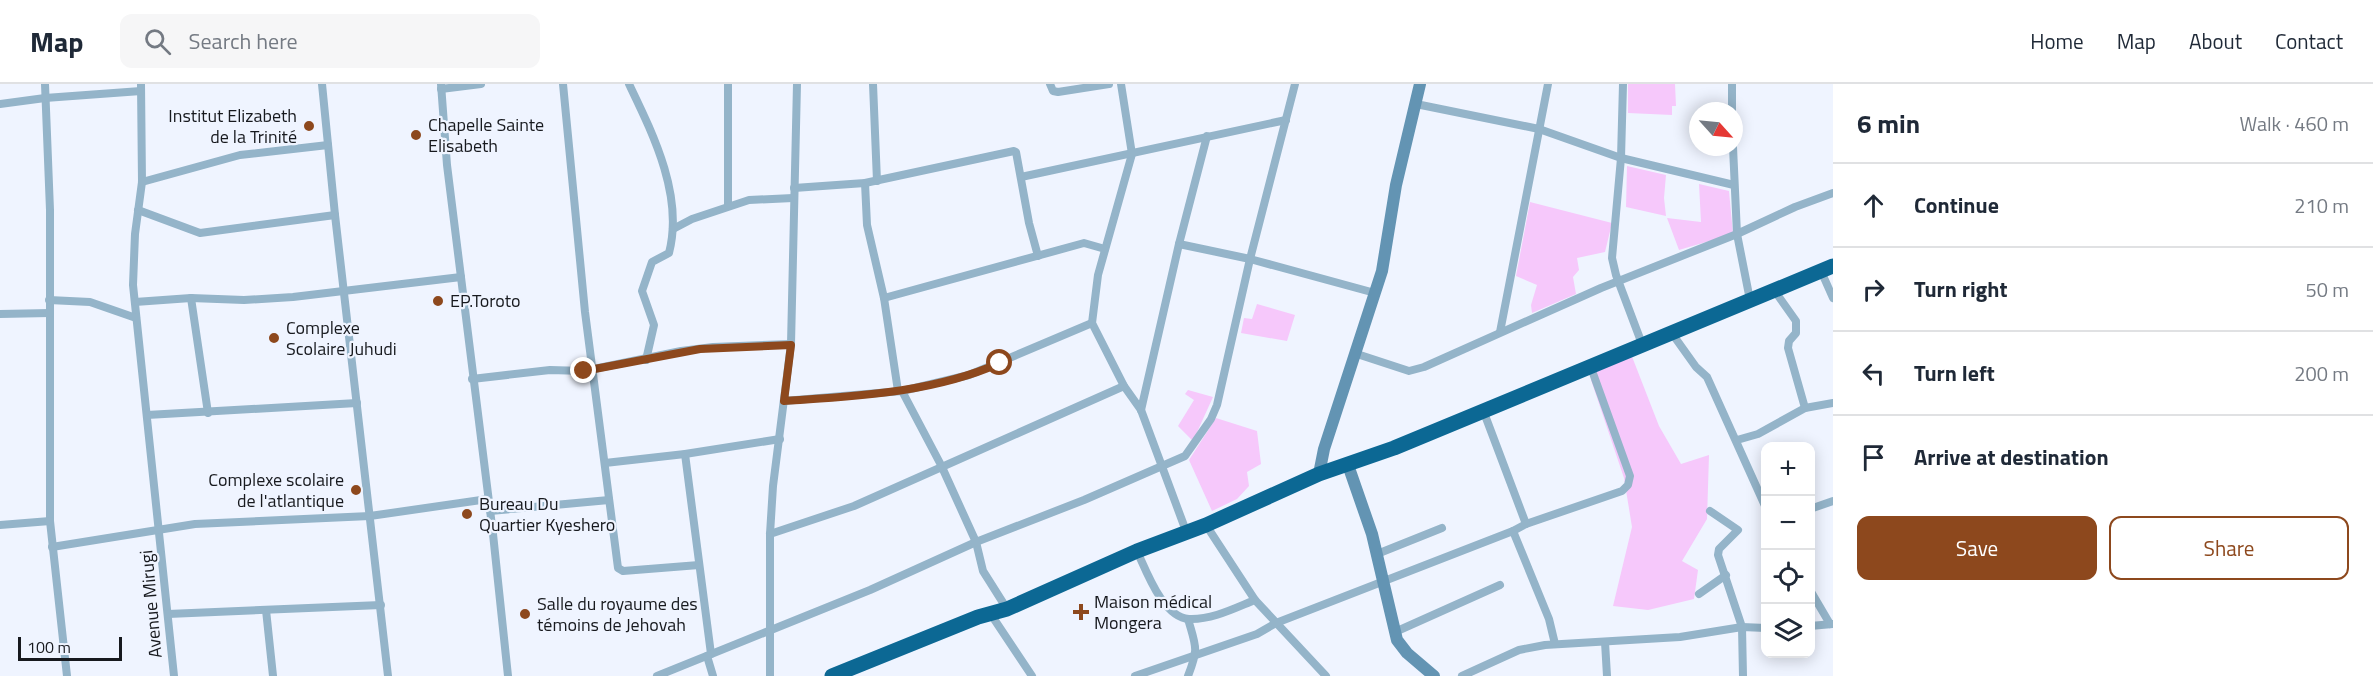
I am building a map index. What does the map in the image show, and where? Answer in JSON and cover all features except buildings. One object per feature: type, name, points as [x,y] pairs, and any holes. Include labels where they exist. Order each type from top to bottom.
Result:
[{"type":"highway","points":[[835,676],[990,613],[1007,609],[1137,551],[1206,525],[1319,474],[1348,465],[1827,268]]},
{"type":"street","points":[[45,84],[50,210],[50,521],[67,676]]},
{"type":"street","points":[[322,84],[334,215],[388,676]]},
{"type":"street","points":[[481,84],[441,87],[472,379],[490,511],[508,676]]},
{"type":"street","points":[[563,84],[585,312],[620,570],[699,565]]},
{"type":"street","points":[[629,84],[644,114],[671,196],[673,229],[669,253],[652,262],[642,291],[654,325],[646,360]]},
{"type":"street","points":[[728,84],[729,206]]},
{"type":"street","points":[[770,676],[770,534],[773,486],[791,345],[797,84]]},
{"type":"street","points":[[873,84],[877,180]]},
{"type":"street","points":[[1050,84],[1053,91],[1058,92],[1109,84]]},
{"type":"street","points":[[1121,84],[1132,154],[1095,288],[1092,323],[1124,386],[1141,410],[1186,531]]},
{"type":"street","points":[[657,676],[870,590],[976,542],[1185,456],[1211,419],[1217,405],[1250,259],[1295,84]]},
{"type":"street","points":[[1319,474],[1324,450],[1385,257],[1396,185],[1420,84]]},
{"type":"street","points":[[1500,332],[1548,84]]},
{"type":"street","points":[[1623,84],[1621,158],[1612,258],[1642,344]]},
{"type":"street","points":[[1732,84],[1732,102]]},
{"type":"street","points":[[0,104],[141,87]]},
{"type":"street","name":"Avenue Mirugi","points":[[141,87],[142,182],[133,259],[135,302],[174,676]]},
{"type":"street","points":[[1416,104],[1539,129],[1621,158],[1734,185]]},
{"type":"street","points":[[1021,177],[1286,120]]},
{"type":"street","points":[[1141,410],[1179,244],[1207,136]]},
{"type":"street","points":[[142,182],[240,155],[328,144]]},
{"type":"street","points":[[794,188],[865,183],[1014,151],[1017,152],[1038,256]]},
{"type":"street","points":[[1733,156],[1737,234],[1750,300]]},
{"type":"street","points":[[865,183],[867,225],[884,298],[900,391],[941,465],[976,542],[983,571],[1007,609]]},
{"type":"street","points":[[1354,353],[1409,371],[1424,367],[1619,281],[1833,193]]},
{"type":"street","points":[[673,229],[692,219],[754,199],[793,198]]},
{"type":"street","points":[[138,210],[200,233],[334,215]]},
{"type":"street","points":[[884,298],[1084,243],[1105,249]]},
{"type":"street","points":[[1179,244],[1250,259],[1375,293]]},
{"type":"street","points":[[1827,268],[1833,298]]},
{"type":"street","points":[[135,302],[191,298],[244,300],[461,277]]},
{"type":"street","points":[[1774,290],[1796,321],[1796,333],[1789,341],[1788,348],[1805,408]]},
{"type":"street","points":[[191,298],[208,412]]},
{"type":"street","points":[[49,300],[90,302],[136,318]]},
{"type":"street","points":[[0,314],[50,313]]},
{"type":"street","points":[[784,401],[900,391],[984,369],[1092,323]]},
{"type":"street","points":[[1671,332],[1696,367],[1707,377],[1761,496]]},
{"type":"street","points":[[472,379],[550,370],[584,371],[681,351],[713,347],[791,345]]},
{"type":"street","points":[[1136,676],[1257,634],[1276,623],[1526,524],[1622,491],[1629,485],[1630,476],[1590,365]]},
{"type":"street","points":[[770,534],[854,506],[941,465],[1124,386]]},
{"type":"street","points":[[147,415],[357,403]]},
{"type":"street","points":[[1737,440],[1758,434],[1805,408],[1833,403]]},
{"type":"street","points":[[1482,409],[1526,524]]},
{"type":"street","points":[[605,463],[685,454],[780,439]]},
{"type":"street","points":[[685,454],[712,676]]},
{"type":"street","points":[[1348,465],[1372,534],[1397,640],[1407,653],[1434,676]]},
{"type":"street","points":[[52,547],[195,524],[370,516],[488,499]]},
{"type":"street","points":[[490,511],[609,500]]},
{"type":"street","points":[[1815,507],[1833,501]]},
{"type":"street","points":[[1710,512],[1738,530],[1719,549],[1718,555],[1742,627],[1743,676]]},
{"type":"street","points":[[0,525],[50,521]]},
{"type":"street","points":[[1206,525],[1255,600],[1326,676]]},
{"type":"street","points":[[1377,554],[1442,528]]},
{"type":"street","points":[[1513,531],[1549,619],[1555,644]]},
{"type":"street","points":[[1137,551],[1157,594],[1175,613],[1188,619],[1222,614],[1255,600]]},
{"type":"street","points":[[1699,594],[1726,575]]},
{"type":"street","points":[[1395,632],[1500,585]]},
{"type":"street","points":[[1815,598],[1832,624],[1815,626]]},
{"type":"street","points":[[168,614],[381,604]]},
{"type":"street","points":[[266,610],[273,676]]},
{"type":"street","points":[[990,613],[1032,676]]},
{"type":"street","points":[[1188,619],[1195,639],[1197,655],[1188,676]]},
{"type":"street","points":[[1462,676],[1518,650],[1555,644],[1680,638],[1742,627],[1761,628]]},
{"type":"street","points":[[1605,642],[1607,676]]},
{"type":"shaded area","points":[[1628,84],[1675,84],[1676,106],[1672,106],[1672,115],[1628,113]]},
{"type":"shaded area","points":[[1627,166],[1666,175],[1664,198],[1666,216],[1626,207]]},
{"type":"shaded area","points":[[1699,184],[1729,191],[1733,234],[1679,250],[1667,218],[1701,222]]},
{"type":"shaded area","points":[[1530,202],[1612,223],[1605,252],[1577,258],[1579,270],[1573,277],[1576,294],[1532,313],[1531,305],[1537,285],[1516,276]]},
{"type":"shaded area","points":[[1257,304],[1295,315],[1287,341],[1241,333],[1244,318],[1252,319]]},
{"type":"shaded area","points":[[1631,354],[1659,426],[1681,464],[1709,455],[1707,519],[1682,561],[1698,570],[1694,599],[1648,610],[1613,606],[1632,527],[1624,478],[1591,380],[1598,369]]},
{"type":"shaded area","points":[[1188,390],[1213,397],[1193,441],[1178,426],[1194,400],[1185,394]]},
{"type":"shaded area","points":[[1216,418],[1257,431],[1261,464],[1247,472],[1249,486],[1237,499],[1212,511],[1189,460]]},
{"type":"place","name":"Institut Elizabeth de la Trinité","points":[[309,126]]},
{"type":"place","name":"Chapelle Sainte Elisabeth","points":[[416,135]]},
{"type":"place","name":"EP.Toroto","points":[[438,301]]},
{"type":"place","name":"Complexe Scolaire Juhudi","points":[[274,338]]},
{"type":"place","name":"Complexe scolaire de l'atlantique","points":[[356,490]]},
{"type":"place","name":"Bureau Du Quartier Kyeshero","points":[[467,514]]},
{"type":"place","name":"Maison médical Mongera","points":[[1081,612]]},
{"type":"place","name":"Salle du royaume des témoins de Jehovah","points":[[525,614]]},
{"type":"route","points":[[584,371],[681,351],[791,345],[784,401],[902,391],[969,375],[1000,363]]}]
